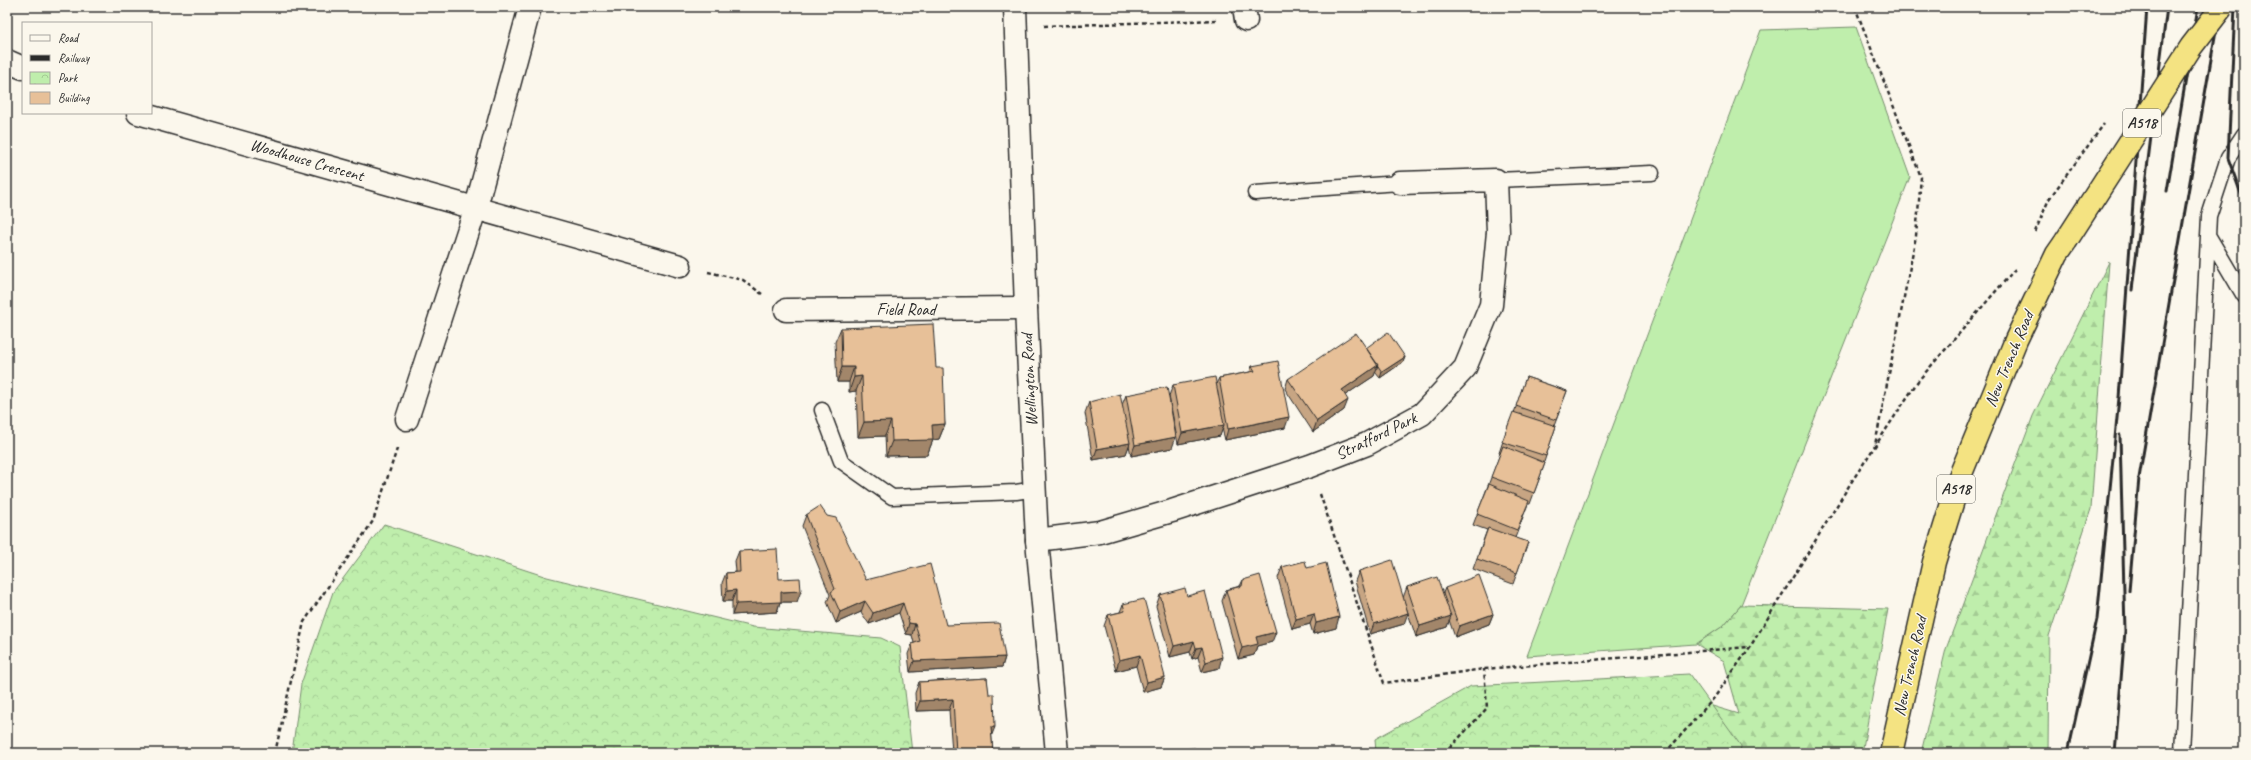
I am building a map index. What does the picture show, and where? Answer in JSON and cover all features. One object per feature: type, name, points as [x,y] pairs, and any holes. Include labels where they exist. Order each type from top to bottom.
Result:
[{"type":"highway","name":"New Trench Road","points":[[1891,753],[1934,562],[1962,471],[2016,340],[2057,254],[2191,47],[2222,7]]},
{"type":"street","points":[[407,419],[476,207],[530,7]]},
{"type":"street","name":"Wellington Road","points":[[1015,17],[1026,308],[1037,540],[1057,753]]},
{"type":"street","points":[[7,61],[22,68]]},
{"type":"street","name":"Woodhouse Crescent","points":[[142,114],[476,207],[680,266]]},
{"type":"street","points":[[1400,183],[1496,180]]},
{"type":"street","name":"Stratford Park","points":[[1037,540],[1100,532],[1172,511],[1310,466],[1367,444],[1422,414],[1465,368],[1491,305],[1498,232],[1496,180]]},
{"type":"street","name":"Field Road","points":[[786,310],[1026,308]]},
{"type":"lane","points":[[2182,753],[2209,216],[2228,158],[2244,134]]},
{"type":"lane","points":[[1496,180],[1652,173]]},
{"type":"lane","points":[[1254,193],[1400,183]]},
{"type":"lane","points":[[2208,235],[2244,296]]},
{"type":"lane","points":[[822,410],[842,461],[892,497],[1016,492],[1035,489]]},
{"type":"path","points":[[1855,7],[1921,177],[1916,236],[1874,448]]},
{"type":"path","points":[[1015,17],[1245,13]]},
{"type":"path","points":[[680,266],[743,280],[786,310]]},
{"type":"path","points":[[1665,753],[1714,698],[1750,647],[1874,448],[1918,381],[2017,267]]},
{"type":"path","points":[[275,753],[304,622],[373,521],[407,419]]},
{"type":"path","points":[[1310,466],[1384,683],[1484,669],[1750,647]]},
{"type":"path","points":[[1445,753],[1487,708],[1484,669]]},
{"type":"green space","points":[[1856,27],[1910,177],[1741,605],[1723,626],[1696,644],[1527,656],[1761,30]]},
{"type":"green space","points":[[2109,262],[2091,509],[2049,636],[2048,753],[1921,753],[1946,649],[2033,416]]},
{"type":"green space","points":[[384,524],[547,577],[753,627],[881,638],[900,647],[912,753],[292,753],[301,684],[333,592]]},
{"type":"green space","points":[[1741,605],[1888,609],[1862,753],[1583,753],[1669,693],[1739,714],[1724,661],[1696,644],[1723,626]]},
{"type":"green space","points":[[1689,674],[1741,746],[1740,753],[1376,753],[1375,739],[1471,686]]},
{"type":"building","points":[[933,324],[936,368],[943,368],[945,424],[932,425],[933,440],[892,441],[891,421],[864,422],[862,376],[854,377],[854,367],[842,367],[841,328]]},
{"type":"building","points":[[1388,332],[1405,357],[1382,372],[1366,348]]},
{"type":"building","points":[[1356,333],[1378,365],[1342,390],[1348,400],[1317,421],[1288,379]]},
{"type":"building","points":[[1278,361],[1289,417],[1228,429],[1219,378],[1255,371],[1252,366]]},
{"type":"building","points":[[1215,377],[1224,425],[1182,433],[1173,385]]},
{"type":"building","points":[[1526,377],[1567,391],[1556,420],[1516,406]]},
{"type":"building","points":[[1167,387],[1176,437],[1135,445],[1126,395]]},
{"type":"building","points":[[1120,394],[1130,443],[1097,449],[1089,402]]},
{"type":"building","points":[[1513,412],[1556,426],[1546,456],[1502,442]]},
{"type":"building","points":[[1503,446],[1545,463],[1534,493],[1491,477]]},
{"type":"building","points":[[1489,484],[1529,501],[1517,530],[1477,514]]},
{"type":"building","points":[[820,506],[827,516],[836,518],[866,580],[930,564],[946,625],[999,623],[1005,657],[914,661],[912,644],[920,641],[915,624],[909,623],[903,603],[873,613],[865,601],[840,612],[831,592],[835,589],[806,515]]},
{"type":"building","points":[[1488,528],[1528,542],[1517,573],[1477,559]]},
{"type":"building","points":[[777,549],[779,579],[800,578],[801,591],[781,592],[781,602],[736,604],[736,590],[727,591],[726,573],[740,572],[739,551]]},
{"type":"building","points":[[1392,560],[1408,613],[1374,624],[1359,571]]},
{"type":"building","points":[[1305,561],[1307,568],[1326,563],[1339,617],[1316,623],[1314,614],[1296,619],[1282,567]]},
{"type":"building","points":[[1260,575],[1276,632],[1256,637],[1258,644],[1242,648],[1226,590],[1242,586],[1243,580]]},
{"type":"building","points":[[1479,575],[1493,614],[1459,626],[1445,588]]},
{"type":"building","points":[[1437,577],[1451,616],[1420,626],[1407,587]]},
{"type":"building","points":[[1185,588],[1187,596],[1205,591],[1222,657],[1206,662],[1202,647],[1196,648],[1194,641],[1174,646],[1160,595]]},
{"type":"building","points":[[1144,599],[1165,677],[1147,682],[1140,655],[1119,660],[1108,615],[1125,611],[1123,604]]},
{"type":"building","points":[[987,678],[989,694],[994,694],[995,727],[991,727],[993,753],[956,753],[953,699],[920,701],[919,682]]},
{"type":"building","points":[[1195,748],[1195,753],[1165,753],[1166,750]]},
{"type":"building","points":[[1120,751],[1120,753],[1090,753]]},
{"type":"railway","points":[[2068,753],[2097,619],[2119,398],[2147,7]]},
{"type":"railway","points":[[2132,290],[2167,7]]},
{"type":"railway","points":[[2167,191],[2198,7]]},
{"type":"railway","points":[[2129,591],[2139,478],[2220,7]]},
{"type":"railway","points":[[2235,7],[2228,158],[2244,202]]},
{"type":"railway","points":[[2115,753],[2125,631],[2120,435]]}]
